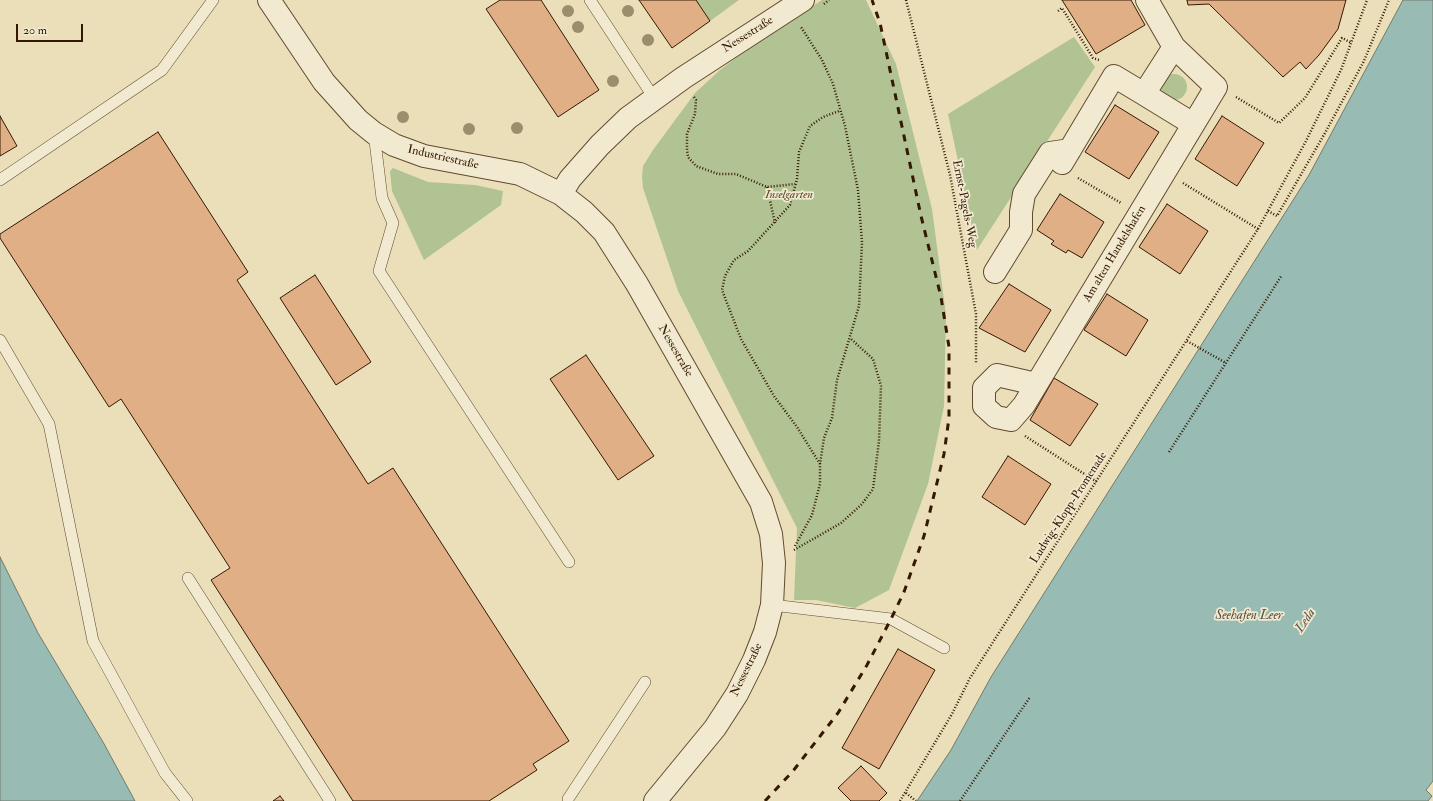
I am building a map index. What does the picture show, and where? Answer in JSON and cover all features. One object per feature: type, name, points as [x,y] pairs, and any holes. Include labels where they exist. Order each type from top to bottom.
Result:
[{"type":"street","name":"Industriestraße","points":[[269,0],[324,82],[353,115],[374,133],[394,145],[424,156],[520,174],[561,194]]},
{"type":"street","points":[[1147,0],[1174,47],[1216,87]]},
{"type":"street","name":"Nessestraße","points":[[655,801],[715,728],[737,694],[754,660],[765,632],[772,604],[774,563],[771,534],[761,502],[637,284],[604,232],[584,212],[561,194],[570,179],[600,145],[628,118],[683,78],[797,4]]},
{"type":"street","points":[[1144,94],[1174,47]]},
{"type":"street","points":[[995,272],[1021,230],[1021,212],[1024,194],[1050,153],[1064,158],[1114,76],[1193,124]]},
{"type":"street","name":"Am alten Handelshafen","points":[[1011,420],[1024,405],[1216,87]]},
{"type":"street","points":[[1011,420],[996,418],[984,406],[984,388],[997,375],[1036,384]]},
{"type":"lane","points":[[0,180],[162,70],[213,0]]},
{"type":"lane","points":[[590,0],[654,98]]},
{"type":"lane","points":[[374,133],[382,198],[393,223],[379,271],[570,562]]},
{"type":"lane","points":[[0,340],[49,424],[93,641],[165,773],[187,801]]},
{"type":"lane","points":[[188,578],[330,801]]},
{"type":"lane","points":[[772,604],[891,619],[944,648]]},
{"type":"lane","points":[[568,800],[646,682]]},
{"type":"path","name":"Ernst-Pagels-Weg","points":[[906,0],[950,175],[976,314],[976,369]]},
{"type":"path","name":"Ludwig-Klopp-Promenade","points":[[900,801],[906,793],[970,678],[1258,229],[1306,141],[1352,43],[1367,0]]},
{"type":"path","points":[[1268,211],[1277,216],[1364,61],[1389,0]]},
{"type":"path","points":[[797,4],[829,73],[839,111],[845,126],[858,190],[862,242],[859,306],[838,380],[832,418],[824,438],[820,464],[820,484],[812,515],[802,536],[791,552],[841,523],[862,504],[873,489],[879,441],[881,386],[873,359],[850,338]]},
{"type":"path","points":[[1058,10],[1062,8],[1093,58],[1115,67],[1114,76]]},
{"type":"path","points":[[1216,87],[1280,123],[1305,98],[1342,38],[1352,43]]},
{"type":"path","points":[[683,78],[696,100],[695,114],[687,134],[688,157],[702,169],[718,174],[736,174],[767,187],[795,184]]},
{"type":"path","points":[[820,464],[797,427],[774,396],[741,339],[722,290],[725,276],[734,260],[748,251],[790,205],[795,184],[799,152],[810,126],[822,117],[839,111]]},
{"type":"path","points":[[1064,158],[1139,214]]},
{"type":"path","points":[[1166,172],[1258,229]]},
{"type":"path","points":[[767,187],[774,223]]},
{"type":"path","points":[[1169,452],[1282,275]]},
{"type":"path","points":[[1187,341],[1226,363]]},
{"type":"path","points":[[1011,420],[1020,433],[1097,482]]},
{"type":"path","points":[[960,801],[1030,697]]},
{"type":"path","points":[[906,793],[916,801]]},
{"type":"green space","points":[[696,0],[739,0],[710,21]]},
{"type":"green space","name":"Inselgarten","points":[[822,0],[866,0],[896,64],[932,209],[946,315],[944,406],[928,484],[889,590],[855,608],[816,600],[794,600],[797,528],[678,291],[643,188],[642,177],[643,166],[653,150],[695,93],[720,70],[757,42]]},
{"type":"green space","points":[[1074,37],[1095,67],[977,250],[948,114]]},
{"type":"green space","points":[[1174,74],[1183,78],[1187,87],[1183,96],[1174,100],[1165,96],[1161,87],[1165,78]]},
{"type":"green space","points":[[393,168],[428,182],[475,185],[503,191],[501,205],[424,260],[392,191],[390,171]]},
{"type":"water","name":"Seehafen Leer","points":[[1403,0],[1433,0],[1433,781],[1426,790],[1432,796],[1428,801],[917,801],[951,750],[991,677],[1309,175]]},
{"type":"water","points":[[0,557],[38,633],[103,742],[135,801],[0,801]]},
{"type":"building","points":[[500,0],[541,0],[599,90],[558,117],[486,9]]},
{"type":"building","points":[[639,0],[696,0],[710,21],[672,48]]},
{"type":"building","points":[[1062,0],[1131,0],[1145,25],[1096,54]]},
{"type":"building","points":[[1187,0],[1346,0],[1338,29],[1319,55],[1306,69],[1300,62],[1283,77],[1209,4],[1188,5]]},
{"type":"building","points":[[1115,105],[1159,132],[1129,179],[1085,152]]},
{"type":"building","points":[[0,116],[17,146],[0,156]]},
{"type":"building","points":[[1222,116],[1264,143],[1237,186],[1195,159]]},
{"type":"building","points":[[158,132],[248,272],[237,280],[368,484],[393,468],[569,741],[533,764],[537,770],[489,801],[353,801],[211,580],[230,568],[121,399],[109,407],[0,238],[0,234]]},
{"type":"building","points":[[1060,194],[1104,222],[1082,258],[1068,250],[1066,253],[1051,244],[1054,241],[1037,230]]},
{"type":"building","points":[[1167,204],[1208,231],[1180,274],[1139,247]]},
{"type":"building","points":[[315,275],[371,362],[336,385],[280,298]]},
{"type":"building","points":[[1009,284],[1051,310],[1025,352],[979,328]]},
{"type":"building","points":[[1107,294],[1148,320],[1126,356],[1084,330]]},
{"type":"building","points":[[586,355],[654,456],[618,480],[550,379]]},
{"type":"building","points":[[1054,378],[1098,404],[1070,446],[1030,420]]},
{"type":"building","points":[[1008,456],[1051,484],[1025,525],[982,497]]},
{"type":"building","points":[[898,649],[935,670],[879,769],[842,748]]},
{"type":"building","points":[[861,766],[887,793],[879,801],[851,801],[838,788]]},
{"type":"building","points":[[280,796],[284,801],[273,801]]},
{"type":"railway","points":[[765,801],[793,771],[838,713],[867,665],[904,592],[924,536],[944,454],[949,418],[949,347],[941,297],[921,216],[880,23],[872,0]]},
{"type":"water label","name":"Leda","points":[[1306,621]]}]
